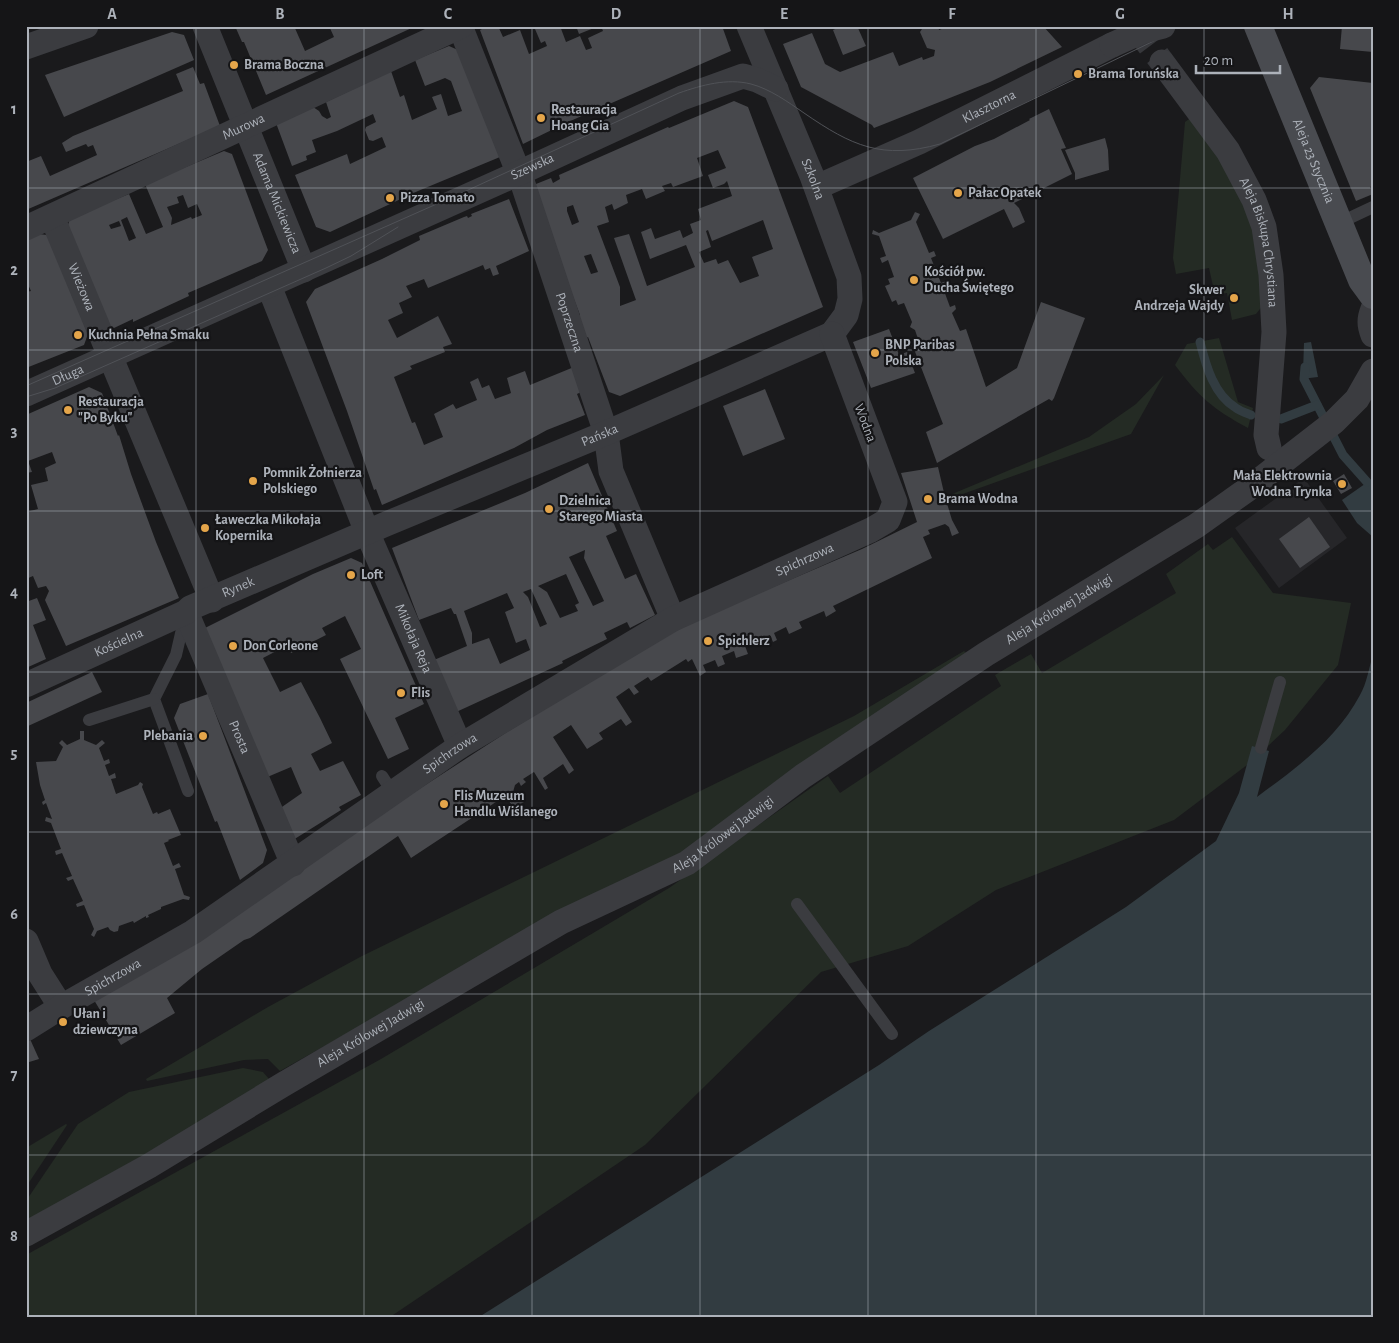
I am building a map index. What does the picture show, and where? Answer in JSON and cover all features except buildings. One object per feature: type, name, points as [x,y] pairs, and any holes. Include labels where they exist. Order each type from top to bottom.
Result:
[{"type":"street","points":[[26,47],[86,26]]},
{"type":"street","name":"Adama Mickiewicza","points":[[205,26],[246,125],[298,273]]},
{"type":"street","name":"Murowa","points":[[26,228],[460,26]]},
{"type":"street","name":"Poprzeczna","points":[[460,26],[519,173],[606,432],[611,471],[673,619]]},
{"type":"street","name":"Szkolna","points":[[748,26],[817,188],[849,277],[850,299],[846,315],[832,334]]},
{"type":"street","name":"Klasztorna","points":[[817,188],[919,142],[1112,45],[1143,31],[1162,26]]},
{"type":"street","name":"Aleja 23 Stycznia","points":[[1258,26],[1362,280],[1373,295]]},
{"type":"street","name":"Aleja Biskupa Chrystiana","points":[[1162,62],[1228,151],[1254,200],[1264,227],[1271,275],[1274,332],[1266,435],[1269,448]]},
{"type":"street","name":"Szewska","points":[[298,273],[682,98],[743,76],[776,89]]},
{"type":"street","name":"Wieżowa","points":[[52,217],[111,357]]},
{"type":"street","points":[[111,357],[298,273]]},
{"type":"street","points":[[269,286],[367,532]]},
{"type":"street","points":[[1373,309],[1370,318],[1370,327],[1373,335]]},
{"type":"street","name":"Pańska","points":[[367,532],[606,432],[832,334]]},
{"type":"street","name":"Wodna","points":[[832,334],[895,502],[893,511]]},
{"type":"street","name":"Długa","points":[[26,394],[111,357]]},
{"type":"street","name":"Rynek","points":[[111,357],[212,600],[367,532]]},
{"type":"street","name":"Aleja Królowej Jadwigi","points":[[26,1234],[149,1166],[284,1084],[561,922],[687,863],[804,776],[978,659],[1196,526],[1248,489],[1334,422],[1357,399],[1373,372]]},
{"type":"street","name":"Spichrzowa","points":[[26,1029],[60,1007],[193,932],[293,864],[388,785],[460,746],[673,619],[871,530],[888,520],[893,511]]},
{"type":"street","name":"Mikołaja Reja","points":[[367,532],[460,746]]},
{"type":"street","name":"Kościelna","points":[[26,685],[186,612],[190,608],[212,600]]},
{"type":"street","name":"Prosta","points":[[186,612],[293,864]]},
{"type":"street","points":[[26,941],[40,974],[60,1007]]},
{"type":"lane","points":[[1339,223],[1373,207]]},
{"type":"lane","points":[[89,720],[154,699],[176,655],[186,612]]},
{"type":"lane","points":[[1261,748],[1280,682]]},
{"type":"lane","points":[[154,699],[188,792]]},
{"type":"lane","points":[[797,904],[892,1034]]},
{"type":"shaded area","points":[[1192,117],[1233,180],[1251,217],[1263,305],[1256,314],[1232,320],[1227,293],[1215,295],[1209,268],[1176,274],[1173,258],[1185,122]]},
{"type":"shaded area","points":[[1219,338],[1238,402],[1253,408],[1248,428],[1225,415],[1207,401],[1175,365],[1187,344]]},
{"type":"shaded area","points":[[1311,342],[1318,377],[1301,379],[1304,343]]},
{"type":"shaded area","points":[[1164,375],[1131,434],[946,500],[945,497],[1089,437],[1136,404]]},
{"type":"shaded area","points":[[1304,478],[1347,538],[1279,588],[1235,528]]},
{"type":"shaded area","points":[[1372,479],[1373,537],[1357,523],[1342,500]]},
{"type":"shaded area","points":[[1232,537],[1273,593],[1351,603],[1338,665],[1285,730],[1251,762],[1174,820],[996,890],[908,946],[821,972],[645,1145],[390,1317],[26,1317],[26,1255],[381,1059],[669,888],[828,776],[840,793],[1001,686],[995,675],[1031,654],[1042,673],[1176,593],[1166,574],[1208,544],[1213,550]]},
{"type":"shaded area","points":[[964,651],[966,653],[706,840],[569,909],[280,1071],[268,1059],[244,1060],[147,1081],[146,1079],[268,1007],[362,956],[854,716]]},
{"type":"shaded area","points":[[1373,655],[1373,1317],[479,1317],[1126,907],[1216,841],[1239,793],[1252,746],[1269,751],[1257,797],[1314,752],[1340,725],[1351,711],[1362,690]]},
{"type":"shaded area","points":[[243,1068],[263,1072],[269,1079],[247,1096],[26,1222],[26,1201],[78,1124],[129,1092]]},
{"type":"shaded area","points":[[67,1125],[26,1187],[26,1148]]},
{"type":"waterway","points":[[1200,342],[1208,370],[1222,396],[1238,409],[1251,415]]},
{"type":"waterway","points":[[1305,367],[1304,379],[1343,455],[1367,482]]},
{"type":"waterway","points":[[1281,419],[1317,405]]},
{"type":"tunnel","points":[[1135,26],[1162,62]]},
{"type":"tram line","points":[[26,386],[466,191],[688,90],[724,82],[751,84],[779,96],[837,134],[853,142],[884,150],[919,149],[940,144],[1158,39],[1174,26]]},
{"type":"tram line","points":[[26,397],[55,388],[326,268],[351,256],[398,227]]},
{"type":"place","name":"Brama Boczna","points":[[234,65]]},
{"type":"place","name":"Brama Toruńska","points":[[1078,74]]},
{"type":"place","name":"Restauracja Hoang Gia","points":[[541,118]]},
{"type":"place","name":"Pałac Opatek","points":[[958,193]]},
{"type":"place","name":"Pizza Tomato","points":[[390,198]]},
{"type":"place","name":"Kościół pw. Ducha Świętego","points":[[914,280]]},
{"type":"place","name":"Skwer Andrzeja Wajdy","points":[[1234,298]]},
{"type":"place","name":"Kuchnia Pełna Smaku","points":[[78,335]]},
{"type":"place","name":"BNP Paribas Polska","points":[[875,353]]},
{"type":"place","name":"Restauracja \"Po Byku\"","points":[[68,410]]},
{"type":"place","name":"Pomnik Żołnierza Polskiego","points":[[253,481]]},
{"type":"place","name":"Mała Elektrownia Wodna Trynka","points":[[1342,484]]},
{"type":"place","name":"Brama Wodna","points":[[928,499]]},
{"type":"place","name":"Dzielnica Starego Miasta","points":[[549,509]]},
{"type":"place","name":"Ławeczka Mikołaja Kopernika","points":[[205,528]]},
{"type":"place","name":"Loft","points":[[351,575]]},
{"type":"place","name":"Spichlerz","points":[[708,641]]},
{"type":"place","name":"Don Corleone","points":[[233,646]]},
{"type":"place","name":"Flis","points":[[401,693]]},
{"type":"place","name":"Plebania","points":[[203,736]]},
{"type":"place","name":"Flis Muzeum Handlu Wiślanego","points":[[444,804]]},
{"type":"place","name":"Ułan i dziewczyna","points":[[63,1022]]}]
